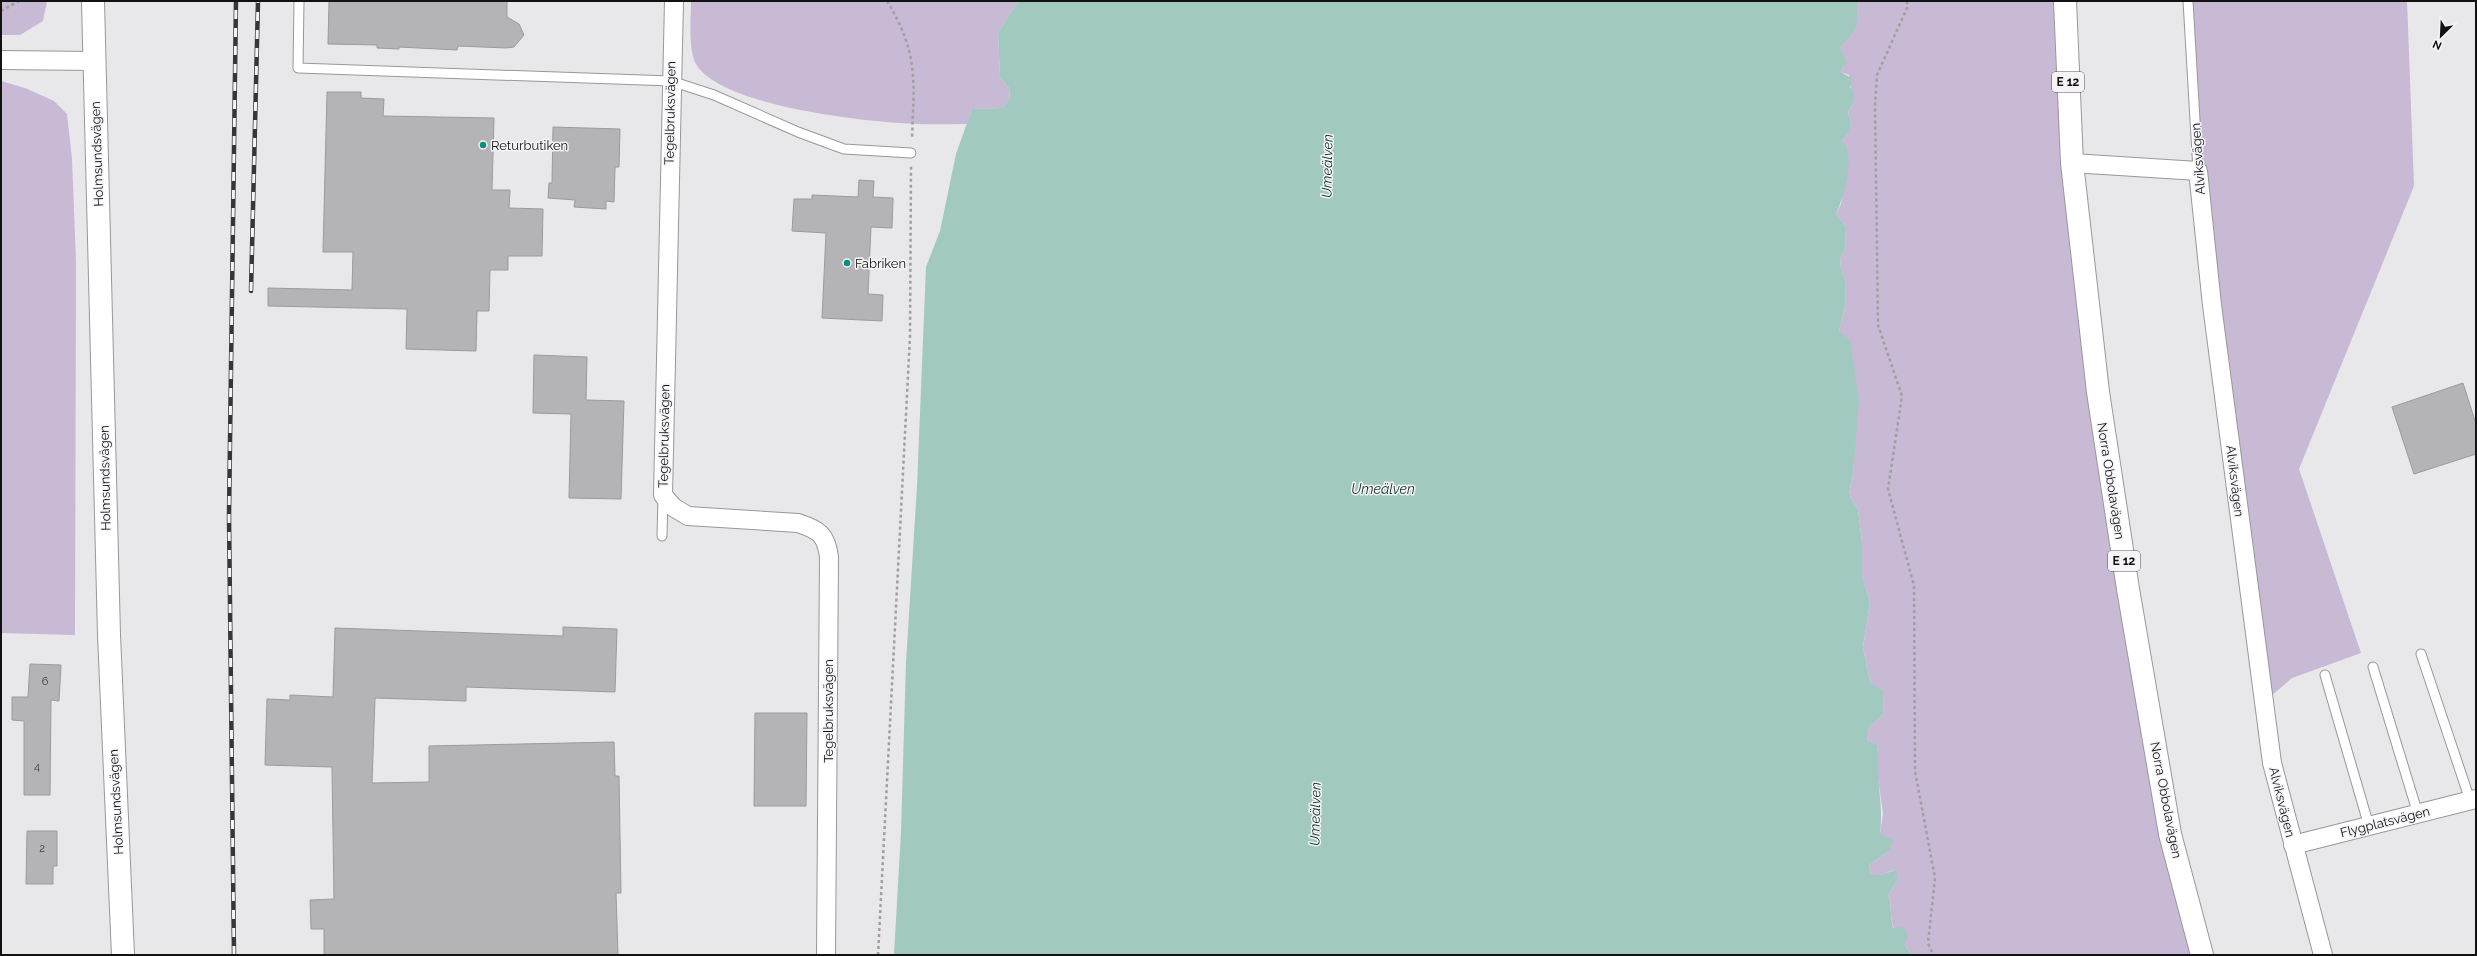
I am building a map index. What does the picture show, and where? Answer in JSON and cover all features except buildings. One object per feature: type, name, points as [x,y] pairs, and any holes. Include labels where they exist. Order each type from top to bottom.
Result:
[{"type":"main road","name":"Holmsundsvägen","points":[[93,1],[93,61],[97,132],[109,635],[123,955]]},
{"type":"main road","name":"Norra Obbolavägen","points":[[2065,1],[2072,163],[2098,392],[2128,589],[2170,834],[2202,955]]},
{"type":"street","name":"Tegelbruksvägen","points":[[674,1],[671,81],[663,495],[674,507],[688,516],[798,523],[816,529],[827,541],[829,565],[826,955]]},
{"type":"street","points":[[1,60],[93,61]]},
{"type":"street","points":[[2072,163],[2198,171]]},
{"type":"street","name":"Alviksvägen","points":[[2198,171],[2212,305],[2272,763],[2323,955]]},
{"type":"street","name":"Flygplatsvägen","points":[[2293,845],[2473,799]]},
{"type":"lane","points":[[299,1],[298,68],[671,81],[714,95],[798,132],[844,149],[911,153]]},
{"type":"lane","name":"Alviksvägen","points":[[2188,1],[2198,171]]},
{"type":"lane","points":[[662,536],[663,495]]},
{"type":"lane","points":[[2421,654],[2473,799]]},
{"type":"lane","points":[[2373,667],[2418,814]]},
{"type":"lane","points":[[2325,675],[2369,826]]},
{"type":"path","points":[[1,11],[19,1]]},
{"type":"path","points":[[878,955],[910,337],[909,220],[914,81],[911,53],[901,24],[887,1]]},
{"type":"path","points":[[1907,1],[1907,8],[1877,75],[1875,106],[1878,325],[1902,396],[1888,489],[1914,586],[1915,771],[1935,878],[1928,942],[1933,955]]},
{"type":"shaded area","points":[[1,1],[47,1],[43,21],[20,35],[1,35]]},
{"type":"shaded area","points":[[691,1],[1018,1],[998,33],[1000,77],[1009,88],[1010,98],[1002,108],[972,109],[967,124],[908,124],[853,118],[790,108],[759,100],[732,90],[710,78],[696,64],[693,58],[691,42]]},
{"type":"shaded area","points":[[1857,1],[2065,1],[2098,392],[2202,955],[1912,955],[1896,933],[1892,922],[1888,895],[1898,879],[1894,870],[1881,875],[1871,875],[1869,865],[1889,851],[1880,834],[1883,814],[1876,764],[1878,745],[1867,740],[1869,727],[1884,714],[1883,692],[1870,682],[1863,647],[1870,602],[1862,576],[1862,542],[1858,510],[1849,494],[1853,473],[1855,440],[1839,331],[1845,306],[1846,283],[1841,269],[1840,259],[1845,248],[1846,227],[1836,214],[1841,204],[1848,160],[1841,142],[1851,124],[1848,112],[1853,103],[1849,75],[1841,72],[1843,66],[1839,48],[1844,43]]},
{"type":"shaded area","points":[[2188,1],[2407,1],[2414,186],[2299,469],[2361,653],[2292,678],[2264,702],[2212,305]]},
{"type":"shaded area","points":[[1,81],[25,88],[54,101],[67,114],[72,159],[76,261],[75,635],[1,633]]},
{"type":"water","name":"Umeälven","points":[[1018,1],[1857,1],[1857,22],[1855,30],[1840,48],[1847,62],[1843,66],[1841,72],[1853,79],[1850,87],[1854,92],[1853,103],[1848,112],[1851,124],[1849,131],[1841,142],[1845,144],[1848,152],[1849,160],[1847,179],[1836,214],[1846,227],[1845,248],[1840,259],[1841,269],[1846,283],[1845,306],[1839,331],[1850,340],[1859,400],[1853,473],[1849,494],[1858,510],[1862,542],[1862,576],[1870,602],[1863,647],[1870,682],[1883,691],[1884,714],[1869,727],[1867,740],[1878,745],[1877,756],[1881,812],[1880,834],[1893,840],[1889,851],[1869,865],[1871,875],[1881,875],[1895,870],[1898,879],[1888,895],[1892,924],[1893,928],[1904,927],[1908,937],[1904,944],[1912,955],[894,955],[901,832],[906,663],[917,486],[926,267],[940,231],[956,154],[972,109],[1002,108],[1010,98],[1009,88],[1000,77],[998,33]]},
{"type":"railway","points":[[234,955],[229,516],[236,1]]},
{"type":"railway","points":[[251,291],[258,1]]},
{"type":"place","name":"Returbutiken","points":[[483,145]]},
{"type":"place","name":"Fabriken","points":[[847,263]]}]
